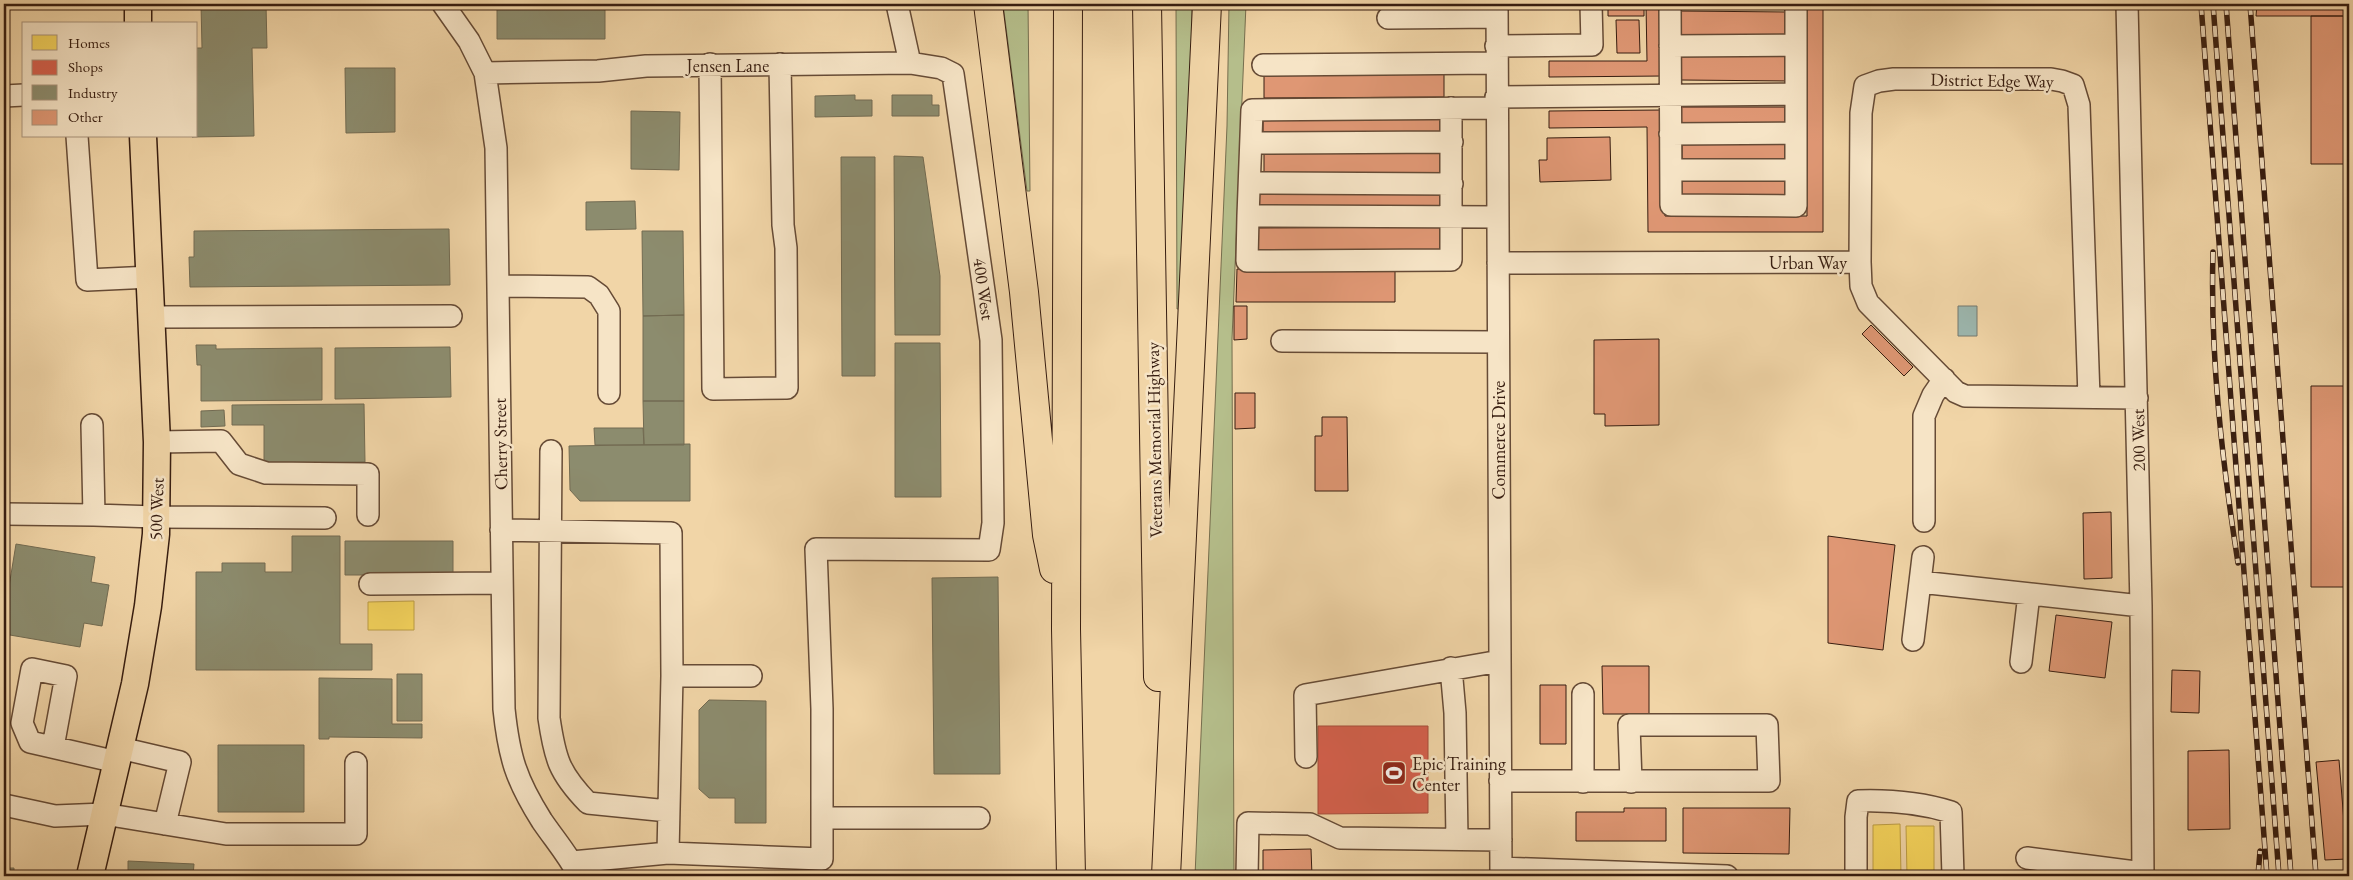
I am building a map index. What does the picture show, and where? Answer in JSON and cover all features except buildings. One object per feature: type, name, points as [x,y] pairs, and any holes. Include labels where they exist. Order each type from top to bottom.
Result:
[{"type":"highway","points":[[988,4],[1024,292],[1047,535],[1066,629]]},
{"type":"highway","points":[[1068,4],[1066,629],[1071,876]]},
{"type":"highway","name":"Veterans Memorial Highway","points":[[1147,4],[1162,876]]},
{"type":"highway","points":[[1166,876],[1207,4]]},
{"type":"main road","points":[[138,4],[138,22]]},
{"type":"main road","name":"500 West","points":[[90,876],[135,684],[148,606],[156,517],[157,442],[153,317],[143,138]]},
{"type":"street","name":"Cherry Street","points":[[443,4],[469,41],[485,73],[496,148],[504,709],[508,747],[520,784],[575,869]]},
{"type":"street","points":[[897,4],[910,63]]},
{"type":"street","points":[[1263,65],[1496,55],[1592,45],[1591,4]]},
{"type":"street","points":[[1670,4],[1672,205],[1786,206],[1796,206],[1796,4]]},
{"type":"street","name":"200 West","points":[[2128,4],[2141,606],[2143,874]]},
{"type":"street","points":[[1388,18],[1496,11]]},
{"type":"street","name":"Commerce Drive","points":[[1496,11],[1501,872]]},
{"type":"street","points":[[1670,46],[1796,45]]},
{"type":"street","name":"Jensen Lane","points":[[485,73],[598,71],[646,66],[710,64],[910,63]]},
{"type":"street","name":"400 West","points":[[822,818],[822,709],[816,549],[989,550],[993,523],[991,340],[953,74],[941,68],[910,63]]},
{"type":"street","points":[[710,64],[713,390],[787,388],[786,248],[783,225],[780,64]]},
{"type":"street","name":"District Edge Way","points":[[1860,262],[1861,113],[1865,86],[1878,81],[1894,79],[2051,79],[2073,85],[2079,105],[2088,398]]},
{"type":"street","points":[[1451,108],[1451,260],[1247,261],[1252,110],[1451,108],[1496,103],[1670,95],[1796,94]]},
{"type":"street","points":[[4,96],[22,96]]},
{"type":"street","points":[[1670,134],[1796,133]]},
{"type":"street","points":[[77,138],[87,280],[151,277]]},
{"type":"street","points":[[1251,143],[1452,142]]},
{"type":"street","points":[[1671,170],[1796,170]]},
{"type":"street","points":[[1250,184],[1452,184]]},
{"type":"street","points":[[1248,216],[1497,216]]},
{"type":"street","name":"Urban Way","points":[[1498,263],[1860,262],[1861,286],[1868,303],[1956,392],[1965,396],[2137,398]]},
{"type":"street","points":[[498,286],[588,287],[599,295],[608,310],[610,393]]},
{"type":"street","points":[[153,317],[450,316]]},
{"type":"street","points":[[1282,341],[1498,342]]},
{"type":"street","points":[[1924,521],[1924,416],[1933,395],[1944,379]]},
{"type":"street","points":[[92,425],[94,514]]},
{"type":"street","points":[[157,442],[221,441],[239,464],[266,473],[368,474],[368,515]]},
{"type":"street","points":[[551,451],[549,718],[553,742],[562,772],[588,803],[668,811]]},
{"type":"street","points":[[4,514],[325,518]]},
{"type":"street","points":[[501,530],[671,533],[672,676],[668,853]]},
{"type":"street","points":[[1913,640],[1923,557]]},
{"type":"street","points":[[1920,582],[2141,606]]},
{"type":"street","points":[[370,584],[502,583]]},
{"type":"street","points":[[2022,662],[2029,594]]},
{"type":"street","points":[[1306,757],[1305,694],[1500,660]]},
{"type":"street","points":[[1451,668],[1455,712],[1457,839]]},
{"type":"street","points":[[672,676],[751,676]]},
{"type":"street","points":[[1583,694],[1583,782]]},
{"type":"street","points":[[1500,781],[1583,782],[1630,782],[1769,781],[1767,725],[1629,725],[1630,782]]},
{"type":"street","points":[[53,747],[180,762],[165,824]]},
{"type":"street","points":[[4,805],[55,816],[104,814],[226,834],[356,834],[356,763]]},
{"type":"street","points":[[1856,876],[1858,801],[1883,801],[1938,808],[1951,812],[1953,876]]},
{"type":"street","points":[[575,869],[668,853],[822,859],[822,818],[979,818]]},
{"type":"street","points":[[1247,876],[1248,823],[1310,824],[1340,838],[1501,840]]},
{"type":"street","points":[[2027,858],[2143,874]]},
{"type":"street","points":[[1501,872],[1727,876]]},
{"type":"green space","points":[[1003,4],[1028,4],[1030,191],[1027,191]]},
{"type":"green space","points":[[1176,4],[1192,4],[1192,107],[1187,308],[1177,309]]},
{"type":"green space","points":[[1229,4],[1246,4],[1232,339],[1234,876],[1195,876],[1227,126]]},
{"type":"water","points":[[1958,306],[1977,306],[1977,336],[1958,336]]},
{"type":"railway","points":[[2201,4],[2267,876]]},
{"type":"railway","points":[[2213,4],[2279,876]]},
{"type":"railway","points":[[2226,4],[2291,876]]},
{"type":"railway","points":[[2250,4],[2316,876]]},
{"type":"railway","points":[[2213,252],[2213,330],[2218,408],[2238,563]]},
{"type":"railway","points":[[2258,876],[2260,851]]},
{"type":"place","name":"Epic Training Center","points":[[1394,773]]}]
